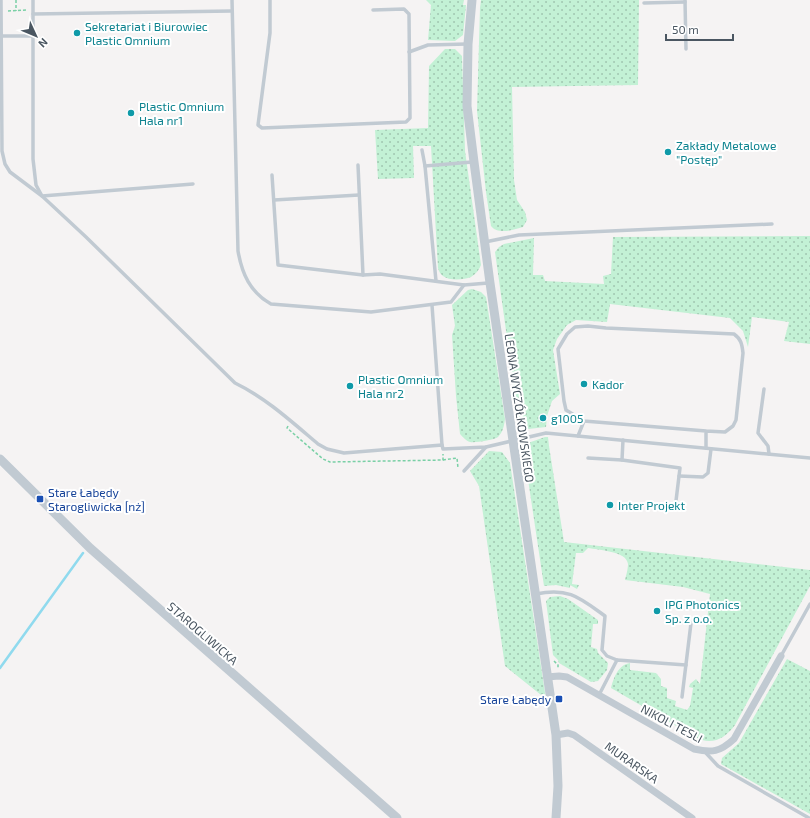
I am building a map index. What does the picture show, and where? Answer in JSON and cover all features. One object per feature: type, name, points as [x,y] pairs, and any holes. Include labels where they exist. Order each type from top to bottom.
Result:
[{"type":"street","name":"LEONA WYCZÓŁKOWSKIEGO","points":[[472,0],[468,44],[467,106],[484,242],[556,735],[558,786],[556,818]]},
{"type":"street","name":"STAROGLIWICKA","points":[[0,459],[90,548],[397,818]]},
{"type":"street","name":"NIKOLI TESLI","points":[[547,677],[567,677],[694,749],[715,751],[726,747],[734,739],[781,656]]},
{"type":"street","name":"MURARSKA","points":[[556,735],[568,733],[574,735],[692,818]]},
{"type":"lane","points":[[1,0],[2,152],[5,164],[10,172],[42,196],[92,242],[235,383],[248,389],[272,405],[318,444],[327,449],[344,453],[442,445]]},
{"type":"lane","points":[[34,0],[33,159],[36,184],[42,196]]},
{"type":"lane","points":[[232,0],[238,251],[241,266],[251,288],[271,304],[371,312],[451,302],[464,285]]},
{"type":"lane","points":[[270,0],[270,33],[258,125],[262,128],[406,122],[410,118],[409,14],[404,9],[373,10]]},
{"type":"lane","points":[[644,3],[685,1],[686,49]]},
{"type":"lane","points":[[33,16],[232,11]]},
{"type":"lane","points":[[1,36],[33,36]]},
{"type":"lane","points":[[409,52],[428,45],[468,44]]},
{"type":"lane","points":[[422,150],[425,166],[436,281]]},
{"type":"lane","points":[[425,166],[474,162]]},
{"type":"lane","points":[[358,165],[362,275]]},
{"type":"lane","points":[[272,175],[278,265],[362,275],[380,274],[464,285],[490,283]]},
{"type":"lane","points":[[42,196],[192,184]]},
{"type":"lane","points":[[274,200],[359,195]]},
{"type":"lane","points":[[484,242],[519,235],[772,224]]},
{"type":"lane","points":[[432,305],[443,449],[486,447],[546,433],[810,458]]},
{"type":"lane","points":[[588,326],[734,334],[742,343],[743,353],[736,420],[733,426],[725,432],[706,431],[584,421],[566,410],[558,349],[567,334],[575,327],[588,326]]},
{"type":"lane","points":[[764,389],[758,433],[768,446],[769,454]]},
{"type":"lane","points":[[578,436],[584,421]]},
{"type":"lane","points":[[706,431],[706,448]]},
{"type":"lane","points":[[622,460],[623,440]]},
{"type":"lane","points":[[464,471],[486,447]]},
{"type":"lane","points":[[679,476],[703,477],[708,473],[711,449]]},
{"type":"lane","points":[[588,458],[622,460],[680,468],[675,509]]},
{"type":"lane","points":[[535,594],[556,592],[571,593],[605,616],[602,650],[607,656],[617,660],[686,665]]},
{"type":"lane","name":"NIKOLI TESLI","points":[[781,656],[810,604]]},
{"type":"lane","points":[[682,697],[692,623]]},
{"type":"lane","points":[[599,695],[617,660]]},
{"type":"lane","points":[[704,751],[718,766],[809,818]]},
{"type":"path","points":[[16,0],[16,11]]},
{"type":"path","points":[[1,12],[28,10],[28,18],[33,16]]},
{"type":"path","points":[[444,460],[457,458],[458,469]]},
{"type":"green space","points":[[426,0],[464,0],[463,5],[466,5],[463,35],[455,41],[428,40],[431,5]]},
{"type":"green space","points":[[481,0],[639,0],[638,85],[512,87],[514,180],[517,200],[525,212],[527,220],[523,227],[506,231],[494,229],[491,226],[477,111]]},
{"type":"green space","points":[[445,49],[455,49],[462,56],[465,151],[481,265],[473,276],[461,279],[446,278],[441,274],[438,268],[431,146],[413,146],[414,178],[378,179],[375,130],[428,128],[429,66]]},
{"type":"green space","points":[[810,236],[810,344],[784,341],[789,322],[752,317],[748,347],[743,331],[730,318],[610,304],[607,322],[576,320],[567,325],[557,339],[553,350],[560,394],[552,401],[547,416],[546,427],[528,429],[519,423],[495,252],[499,247],[504,244],[534,238],[533,275],[543,275],[545,281],[604,284],[603,276],[611,274],[613,237]]},
{"type":"green space","points":[[472,289],[481,292],[486,297],[505,419],[504,426],[498,437],[480,442],[467,441],[460,434],[452,335],[455,326],[452,305],[468,290]]},
{"type":"green space","points":[[548,437],[564,542],[810,570],[810,586],[735,725],[727,734],[717,740],[701,740],[695,737],[695,729],[690,727],[685,731],[611,688],[615,676],[622,666],[630,663],[630,670],[656,673],[661,679],[661,686],[667,688],[667,698],[676,701],[675,706],[687,710],[690,706],[693,688],[689,687],[690,684],[696,679],[700,684],[710,594],[683,587],[625,580],[628,564],[623,556],[611,552],[588,548],[583,553],[576,553],[572,584],[579,585],[577,589],[570,585],[570,588],[556,585],[544,586],[523,446]]},
{"type":"green space","points":[[489,451],[502,452],[510,463],[546,699],[505,666],[479,486],[470,471]]},
{"type":"green space","points":[[560,596],[568,599],[598,620],[598,624],[593,624],[591,647],[597,649],[598,653],[608,663],[607,670],[598,681],[591,682],[559,663],[553,655],[546,601],[550,597]]},
{"type":"green space","points":[[787,659],[810,671],[810,814],[721,764],[722,758],[739,743]]},
{"type":"waterway","points":[[0,668],[83,553]]},
{"type":"place","name":"Sekretariat i Biurowiec Plastic Omnium","points":[[77,33]]},
{"type":"place","name":"Plastic Omnium Hala nr1","points":[[131,113]]},
{"type":"place","name":"Zakłady Metalowe \"Postęp\"","points":[[668,152]]},
{"type":"place","name":"Kador","points":[[584,384]]},
{"type":"place","name":"Plastic Omnium Hala nr2","points":[[350,386]]},
{"type":"place","name":"g1005","points":[[543,418]]},
{"type":"place","name":"Stare Łabędy Starogliwicka [nż]","points":[[40,499]]},
{"type":"place","name":"Inter Projekt","points":[[610,505]]},
{"type":"place","name":"IPG Photonics Sp. z o.o.","points":[[657,611]]},
{"type":"place","name":"Stare Łabędy","points":[[559,699]]}]
